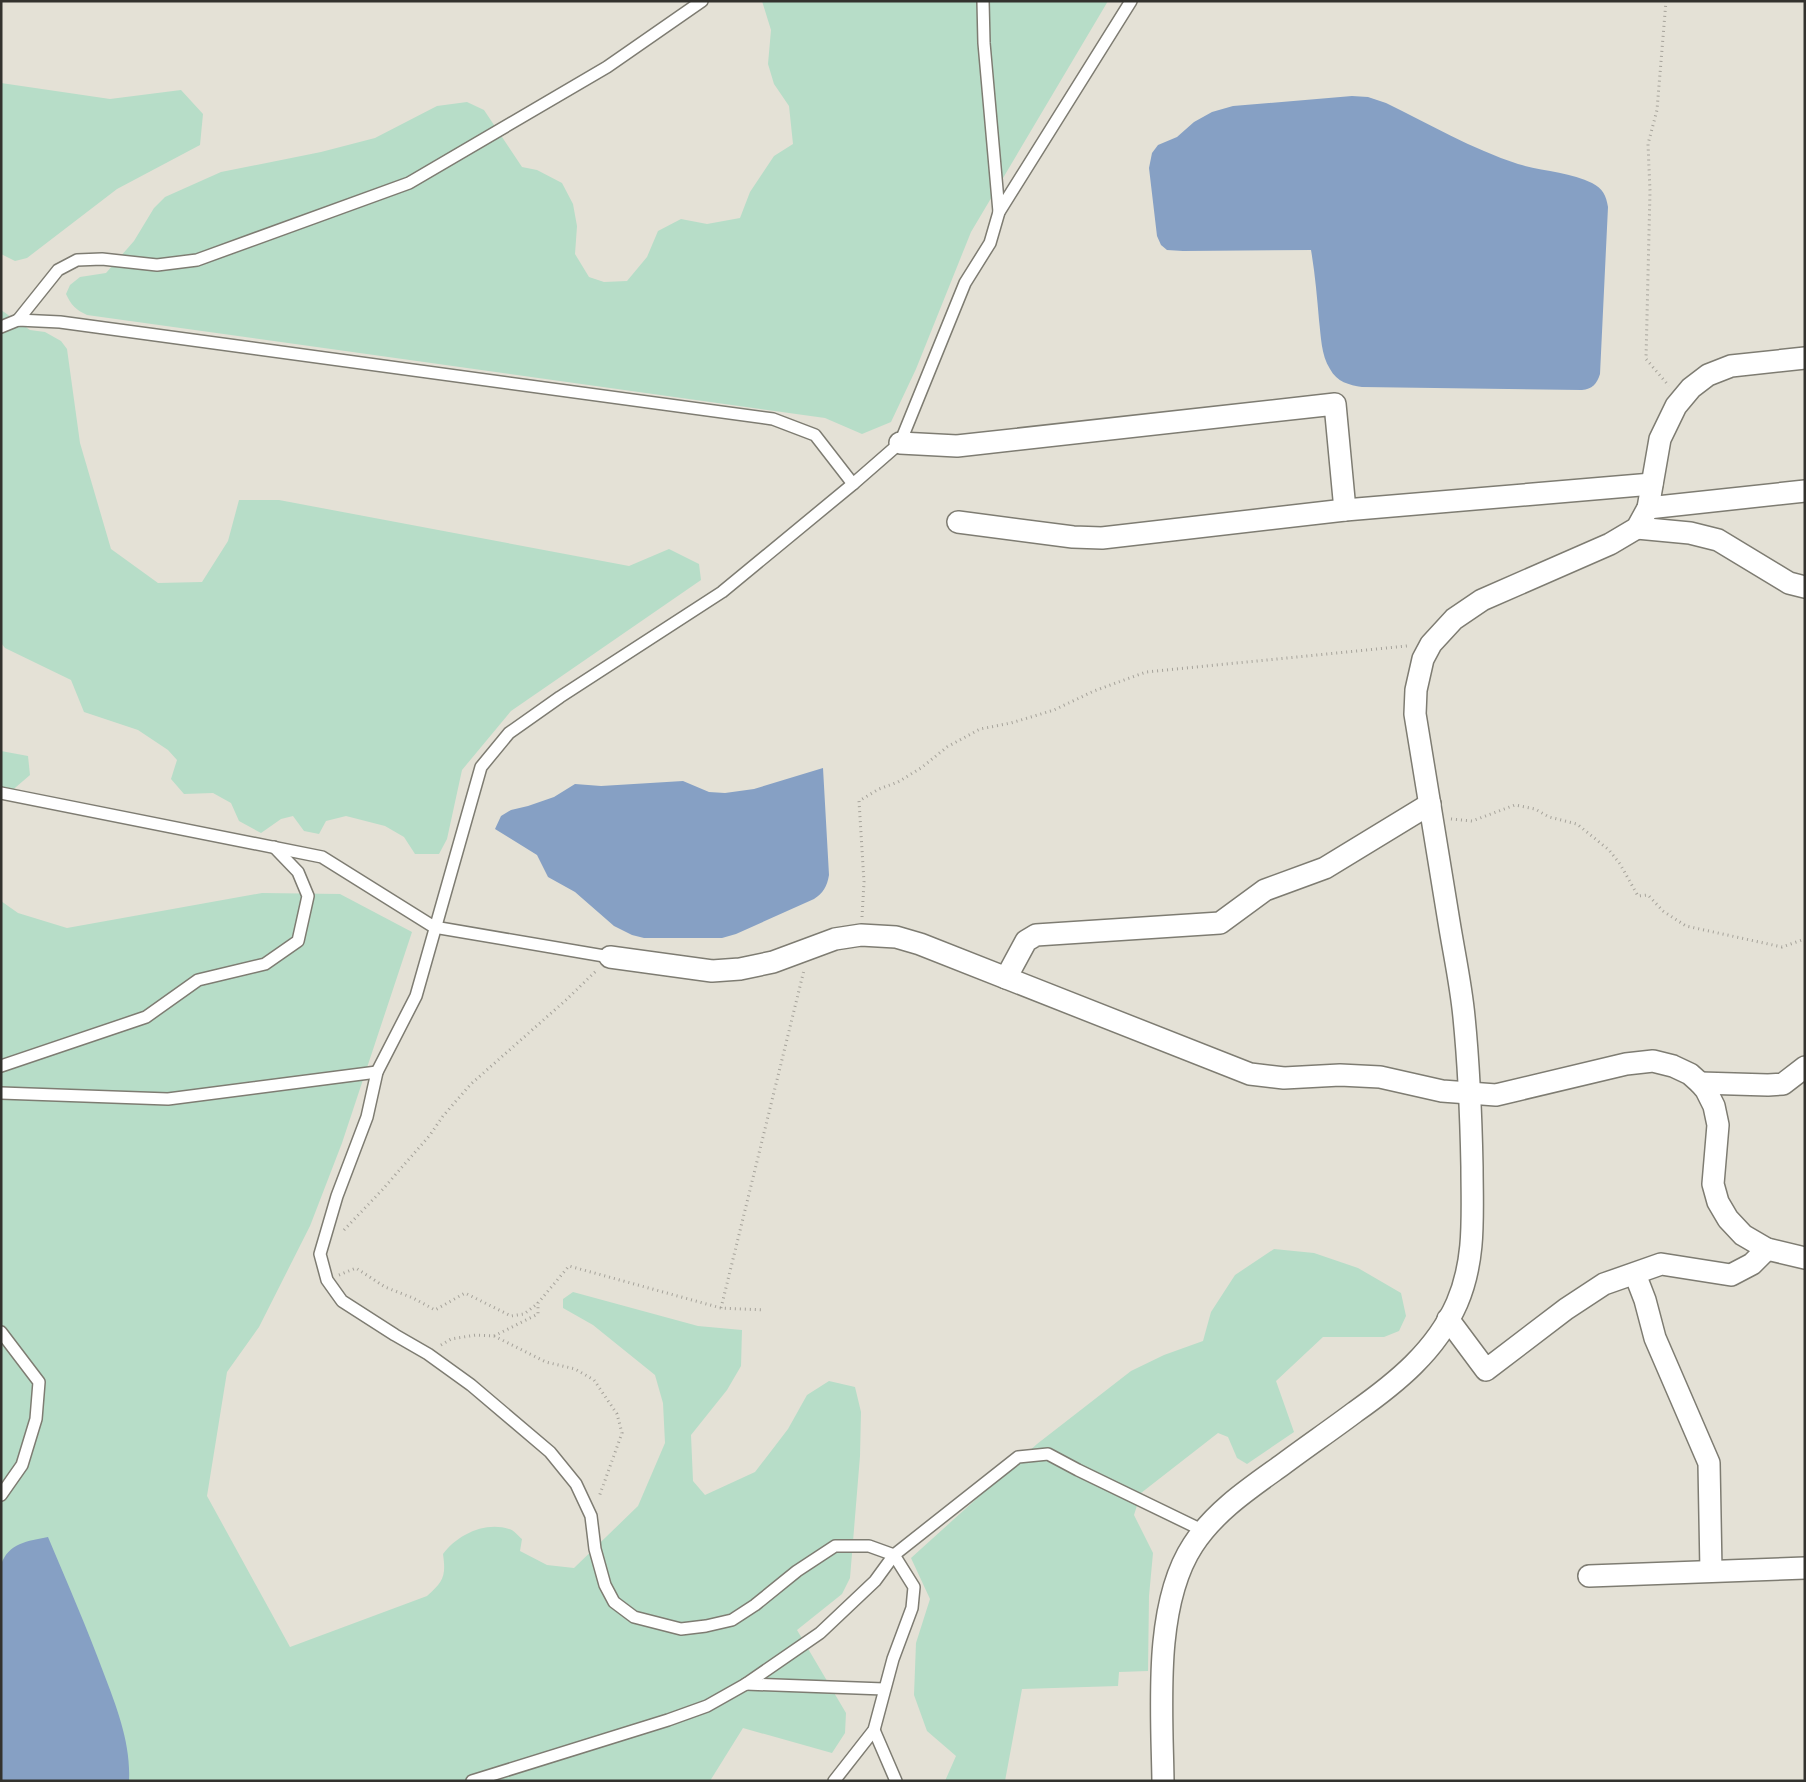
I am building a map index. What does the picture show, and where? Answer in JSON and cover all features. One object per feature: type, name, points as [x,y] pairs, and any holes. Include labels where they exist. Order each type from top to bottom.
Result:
[{"type":"street","points":[[1163,1781],[1162,1686],[1168,1617],[1179,1572],[1192,1546],[1204,1531],[1244,1492],[1407,1373],[1424,1354],[1448,1319],[1456,1306],[1467,1276],[1473,1241],[1470,1093],[1464,1014],[1416,714],[1416,690],[1423,659],[1430,644],[1454,619],[1482,600],[1610,544],[1636,528],[1648,508],[1660,439],[1667,421],[1691,388],[1708,375],[1731,366],[1805,358]]},
{"type":"street","points":[[900,443],[957,446],[1335,404],[1345,510]]},
{"type":"street","points":[[958,522],[1072,537],[1102,538],[1345,510],[1652,484]]},
{"type":"street","points":[[1648,508],[1805,491]]},
{"type":"street","points":[[1636,528],[1690,533],[1718,540],[1789,583],[1805,587]]},
{"type":"street","points":[[1006,978],[1026,941],[1036,935],[1220,923],[1266,890],[1325,868],[1431,810]]},
{"type":"street","points":[[610,957],[712,970],[740,968],[773,962],[836,939],[861,935],[896,938],[920,944],[1250,1074],[1284,1078],[1340,1075],[1380,1077],[1442,1091],[1496,1095],[1626,1064],[1653,1061],[1673,1066],[1690,1074],[1700,1083],[1714,1106],[1718,1125],[1713,1184],[1718,1202],[1728,1219],[1742,1235],[1767,1248],[1805,1258]]},
{"type":"street","points":[[1700,1083],[1783,1084],[1805,1066]]},
{"type":"street","points":[[1448,1319],[1486,1370],[1566,1309],[1604,1284],[1661,1264],[1731,1275],[1752,1264],[1767,1248]]},
{"type":"street","points":[[1635,1274],[1646,1300],[1655,1338],[1708,1463],[1711,1571]]},
{"type":"street","points":[[1590,1576],[1805,1568]]},
{"type":"lane","points":[[18,320],[58,270],[77,260],[102,259],[157,265],[198,260],[409,183],[607,67],[702,1]]},
{"type":"lane","points":[[983,1],[984,43],[1000,212]]},
{"type":"lane","points":[[834,1781],[874,1730],[884,1689],[912,1608],[914,1587],[894,1555],[869,1546],[835,1546],[797,1571],[755,1605],[732,1620],[682,1629],[634,1617],[614,1602],[605,1585],[595,1549],[591,1516],[576,1484],[550,1452],[471,1386],[428,1354],[395,1336],[342,1301],[327,1280],[320,1254],[337,1196],[367,1117],[377,1072],[416,996],[434,927],[481,767],[509,733],[560,697],[722,592],[900,443],[965,283],[990,243],[1000,212],[1131,1]]},
{"type":"lane","points":[[1,327],[18,320],[60,322],[773,419],[815,435],[853,484]]},
{"type":"lane","points":[[1,794],[322,857],[434,927],[610,957]]},
{"type":"lane","points":[[1,1066],[146,1017],[198,980],[265,964],[298,941],[308,896],[298,872],[274,847]]},
{"type":"lane","points":[[1,1093],[168,1099],[377,1072]]},
{"type":"lane","points":[[1,1332],[39,1382],[36,1419],[22,1464],[1,1495]]},
{"type":"lane","points":[[472,1781],[668,1720],[707,1706],[746,1684],[820,1633],[875,1581],[894,1555],[1018,1457],[1048,1454],[1204,1531]]},
{"type":"lane","points":[[746,1684],[884,1689]]},
{"type":"lane","points":[[874,1730],[896,1781]]},
{"type":"path","points":[[1666,1],[1657,110],[1648,144],[1650,220],[1646,359],[1681,400]]},
{"type":"path","points":[[861,935],[864,882],[859,801],[879,789],[898,782],[921,768],[947,747],[980,729],[1011,723],[1054,710],[1094,691],[1146,672],[1430,644]]},
{"type":"path","points":[[1431,810],[1472,821],[1515,805],[1535,809],[1549,817],[1577,824],[1609,850],[1620,864],[1638,896],[1648,895],[1663,911],[1686,926],[1782,947],[1805,939]]},
{"type":"path","points":[[721,1308],[809,950]]},
{"type":"path","points":[[341,1232],[383,1189],[430,1136],[443,1116],[471,1084],[566,1000],[610,957]]},
{"type":"path","points":[[327,1280],[356,1268],[385,1287],[436,1310],[465,1292],[511,1316],[524,1314],[538,1303],[569,1266],[721,1308],[764,1310]]},
{"type":"path","points":[[494,1336],[538,1314],[538,1303]]},
{"type":"path","points":[[428,1354],[451,1340],[476,1335],[494,1336],[546,1362],[575,1369],[594,1380],[616,1414],[622,1434],[591,1516]]},
{"type":"green space","points":[[762,1],[1108,1],[971,232],[916,369],[891,422],[862,434],[825,418],[87,315],[74,307],[66,294],[70,285],[80,277],[106,273],[134,241],[154,208],[165,197],[221,172],[321,152],[375,138],[437,106],[467,102],[484,110],[522,167],[537,170],[562,183],[573,204],[577,226],[575,254],[589,277],[604,282],[627,281],[647,257],[658,231],[681,219],[707,224],[740,218],[750,192],[774,156],[793,144],[789,106],[774,84],[768,64],[771,30]]},
{"type":"green space","points":[[1,83],[110,99],[181,90],[203,114],[200,145],[117,189],[27,258],[15,261],[1,254]]},
{"type":"green space","points":[[1,310],[30,330],[45,332],[61,341],[67,349],[80,443],[111,549],[158,583],[202,582],[228,541],[239,500],[279,500],[629,566],[669,549],[699,564],[701,580],[511,711],[462,770],[447,839],[439,854],[415,854],[404,837],[385,826],[346,816],[326,821],[319,834],[304,831],[293,816],[281,819],[261,833],[239,821],[231,803],[213,793],[184,794],[171,779],[177,760],[168,750],[138,730],[84,712],[71,680],[5,648],[1,643]]},
{"type":"green space","points":[[1,751],[28,756],[30,775],[2,799]]},
{"type":"green space","points":[[262,893],[340,894],[412,932],[342,1143],[310,1226],[259,1327],[227,1372],[207,1496],[290,1647],[427,1596],[440,1582],[444,1573],[443,1554],[456,1541],[472,1531],[491,1527],[511,1530],[522,1539],[520,1551],[547,1565],[574,1568],[638,1506],[665,1443],[663,1403],[655,1375],[593,1325],[563,1308],[563,1299],[573,1292],[698,1326],[742,1330],[741,1366],[727,1390],[691,1435],[693,1481],[705,1495],[755,1472],[788,1429],[807,1395],[829,1381],[855,1387],[861,1412],[860,1456],[850,1578],[842,1594],[797,1630],[846,1713],[845,1733],[832,1753],[743,1728],[710,1781],[1,1781],[1,901],[18,913],[67,928]]},
{"type":"green space","points":[[1274,1249],[1314,1253],[1358,1268],[1401,1293],[1406,1316],[1399,1331],[1384,1337],[1323,1337],[1276,1381],[1294,1432],[1247,1464],[1237,1458],[1228,1437],[1218,1433],[1141,1493],[1134,1515],[1153,1553],[1149,1596],[1148,1671],[1119,1672],[1118,1686],[1022,1689],[1005,1781],[945,1781],[956,1756],[927,1731],[914,1695],[916,1643],[930,1599],[911,1558],[1037,1444],[1131,1371],[1164,1355],[1203,1341],[1211,1312],[1235,1275]]},
{"type":"water","points":[[1352,96],[1368,97],[1386,103],[1467,144],[1501,158],[1518,164],[1575,176],[1592,183],[1601,190],[1608,207],[1600,374],[1594,385],[1582,390],[1362,387],[1348,384],[1336,377],[1327,364],[1323,352],[1311,250],[1183,251],[1167,250],[1161,245],[1157,236],[1149,168],[1152,153],[1158,145],[1177,137],[1194,122],[1212,112],[1233,106]]},
{"type":"water","points":[[823,768],[829,875],[824,889],[814,899],[736,934],[722,938],[644,938],[632,935],[614,926],[575,892],[548,877],[537,855],[495,829],[501,816],[511,810],[554,797],[575,784],[601,786],[683,781],[709,792],[725,793],[754,789]]},
{"type":"water","points":[[48,1537],[91,1640],[118,1713],[128,1753],[129,1781],[1,1781],[1,1565],[8,1552],[20,1544]]}]
